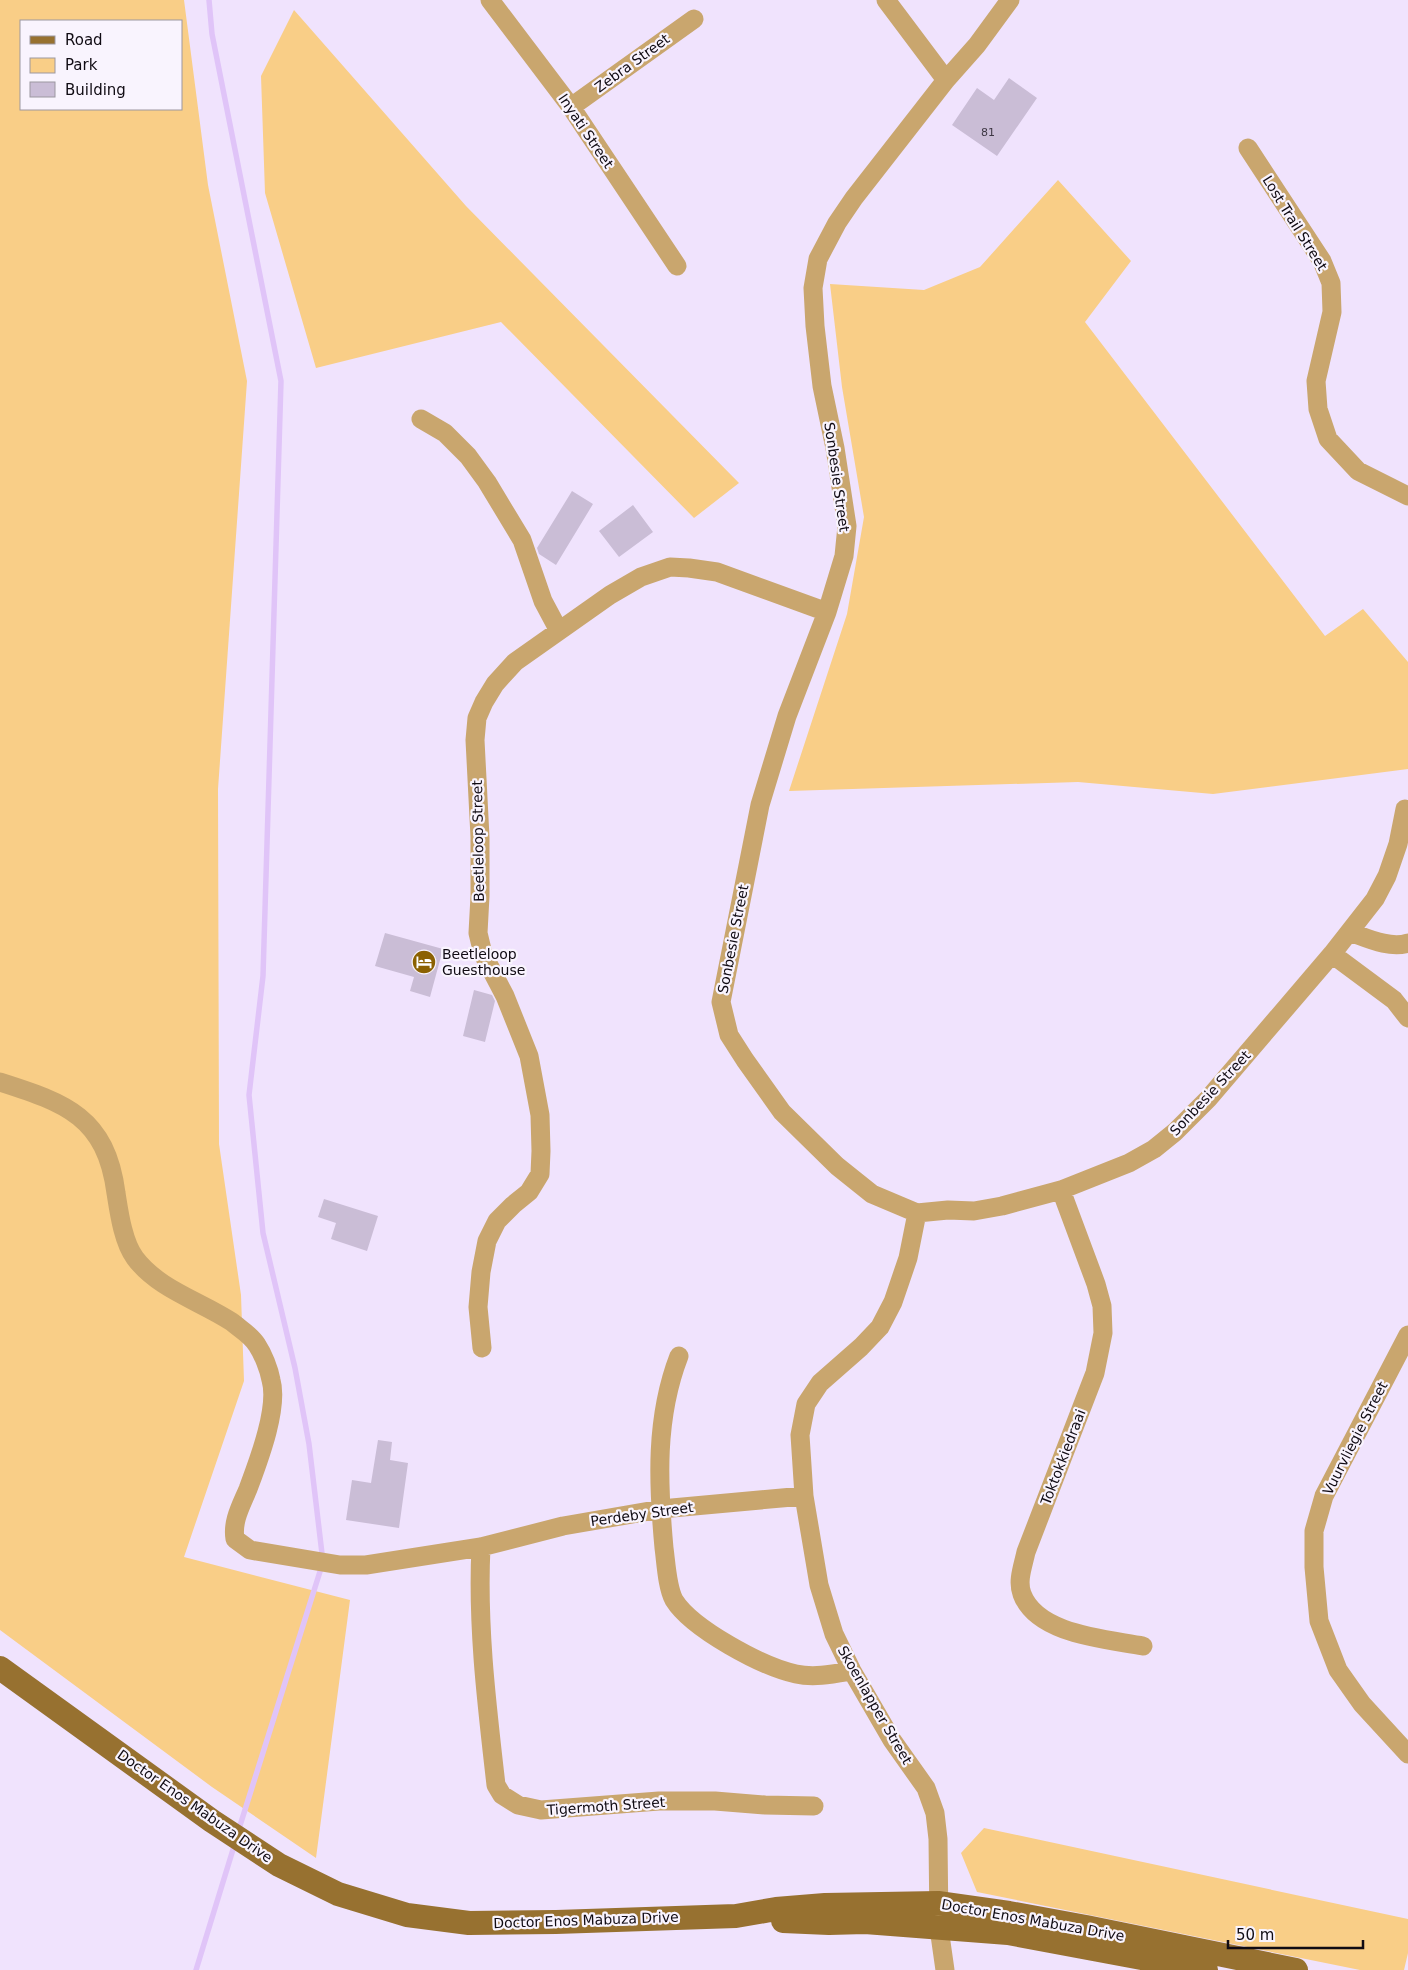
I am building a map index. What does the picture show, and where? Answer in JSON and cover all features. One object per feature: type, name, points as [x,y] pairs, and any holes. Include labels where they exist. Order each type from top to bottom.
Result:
[{"type":"main road","name":"Doctor Enos Mabuza Drive","points":[[0,1668],[212,1821],[279,1865],[338,1894],[398,1913],[469,1923],[556,1922],[736,1916],[776,1909],[825,1905],[938,1903],[1086,1927],[1296,1970]]},
{"type":"main road","name":"Doctor Enos Mabuza Drive","points":[[736,1916],[781,1921],[865,1922],[1008,1933],[1206,1970]]},
{"type":"street","name":"Inyati Street","points":[[490,0],[572,107],[677,266]]},
{"type":"street","points":[[886,0],[946,80]]},
{"type":"street","name":"Sonbesie Street","points":[[1010,0],[977,45],[946,80],[854,198],[818,259],[813,288],[815,326],[822,386],[835,448],[847,526],[844,556],[827,612],[787,716],[760,805],[721,1002],[729,1035],[782,1112],[837,1166],[872,1194],[917,1213],[948,1210],[974,1211],[1002,1206],[1061,1190],[1129,1163],[1154,1149],[1175,1132],[1208,1099],[1332,954],[1375,899],[1387,876],[1398,844],[1405,809]]},
{"type":"street","name":"Zebra Street","points":[[572,107],[694,19]]},
{"type":"street","name":"Lost Trail Street","points":[[1248,148],[1322,261],[1331,283],[1332,312],[1316,382],[1318,409],[1328,440],[1358,471],[1408,496]]},
{"type":"street","points":[[421,419],[444,433],[468,456],[487,482],[522,540],[543,601],[559,631]]},
{"type":"street","name":"Beetleloop Street","points":[[482,1348],[478,1307],[486,1241],[497,1221],[512,1205],[529,1192],[540,1174],[541,1151],[540,1115],[529,1056],[505,996],[482,954],[478,933],[480,867],[475,740],[477,718],[484,702],[495,684],[515,662],[610,595],[641,576],[670,567],[717,572],[827,612]]},
{"type":"street","points":[[1350,932],[1382,942],[1402,945],[1408,943]]},
{"type":"street","points":[[1332,954],[1394,1000],[1408,1018]]},
{"type":"street","name":"Perdeby Street","points":[[0,1082],[44,1096],[76,1114],[95,1132],[106,1151],[114,1177],[123,1228],[134,1257],[153,1277],[244,1331],[257,1345],[272,1381],[272,1413],[255,1470],[233,1527],[235,1539],[250,1550],[340,1565],[366,1565],[481,1547],[563,1526],[661,1510],[804,1496]]},
{"type":"street","name":"Toktokkiedraai","points":[[1061,1190],[1096,1284],[1102,1306],[1103,1333],[1095,1373],[1026,1552],[1020,1577],[1022,1594],[1032,1608],[1052,1626],[1077,1634],[1142,1646]]},
{"type":"street","name":"Skoenlapper Street","points":[[917,1213],[908,1258],[892,1302],[880,1327],[861,1347],[820,1383],[806,1404],[800,1435],[804,1496],[819,1585],[834,1634],[852,1671],[892,1740],[926,1788],[935,1813],[938,1839],[939,1928],[945,1970]]},
{"type":"street","name":"Vuurvliegie Street","points":[[1408,1335],[1324,1496],[1314,1530],[1314,1567],[1319,1621],[1338,1670],[1362,1704],[1408,1754]]},
{"type":"street","points":[[679,1356],[666,1395],[659,1469],[661,1510],[669,1581],[673,1599],[686,1615],[707,1632],[770,1666],[797,1675],[824,1676],[852,1671]]},
{"type":"street","name":"Tigermoth Street","points":[[481,1547],[482,1638],[496,1785],[502,1795],[518,1805],[541,1810],[659,1801],[715,1801],[814,1806]]},
{"type":"green space","points":[[0,0],[184,0],[208,185],[247,381],[218,789],[219,1144],[241,1295],[244,1381],[184,1557],[350,1600],[316,1858],[212,1787],[0,1630]]},
{"type":"green space","points":[[294,10],[466,206],[739,483],[694,518],[501,322],[316,368],[265,193],[261,76]]},
{"type":"green space","points":[[1058,180],[1131,261],[1085,322],[1325,636],[1363,609],[1408,662],[1408,769],[1213,794],[1078,782],[789,791],[847,614],[864,517],[842,387],[830,284],[924,290],[980,267]]},
{"type":"green space","points":[[984,1828],[1408,1919],[1408,1953],[1404,1970],[1360,1970],[977,1892],[961,1853]]},
{"type":"building","points":[[1009,78],[1037,98],[997,156],[952,125],[977,88],[994,100]]},
{"type":"building","points":[[572,491],[593,504],[556,565],[539,554],[537,548]]},
{"type":"building","points":[[633,505],[653,532],[619,557],[599,531]]},
{"type":"building","points":[[385,933],[443,949],[430,997],[410,991],[414,977],[375,966]]},
{"type":"building","points":[[474,990],[492,995],[495,1001],[485,1042],[463,1036]]},
{"type":"building","points":[[324,1199],[378,1216],[367,1251],[331,1239],[336,1223],[318,1217]]},
{"type":"building","points":[[378,1440],[392,1442],[390,1460],[408,1463],[399,1528],[346,1520],[352,1480],[371,1483]]},
{"type":"waterway","points":[[209,0],[212,34],[281,381],[263,976],[249,1095],[263,1233],[295,1368],[309,1444],[323,1562],[238,1832]]},
{"type":"waterway","points":[[196,1970],[235,1843]]},
{"type":"place","name":"Beetleloop Guesthouse","points":[[424,962]]}]
